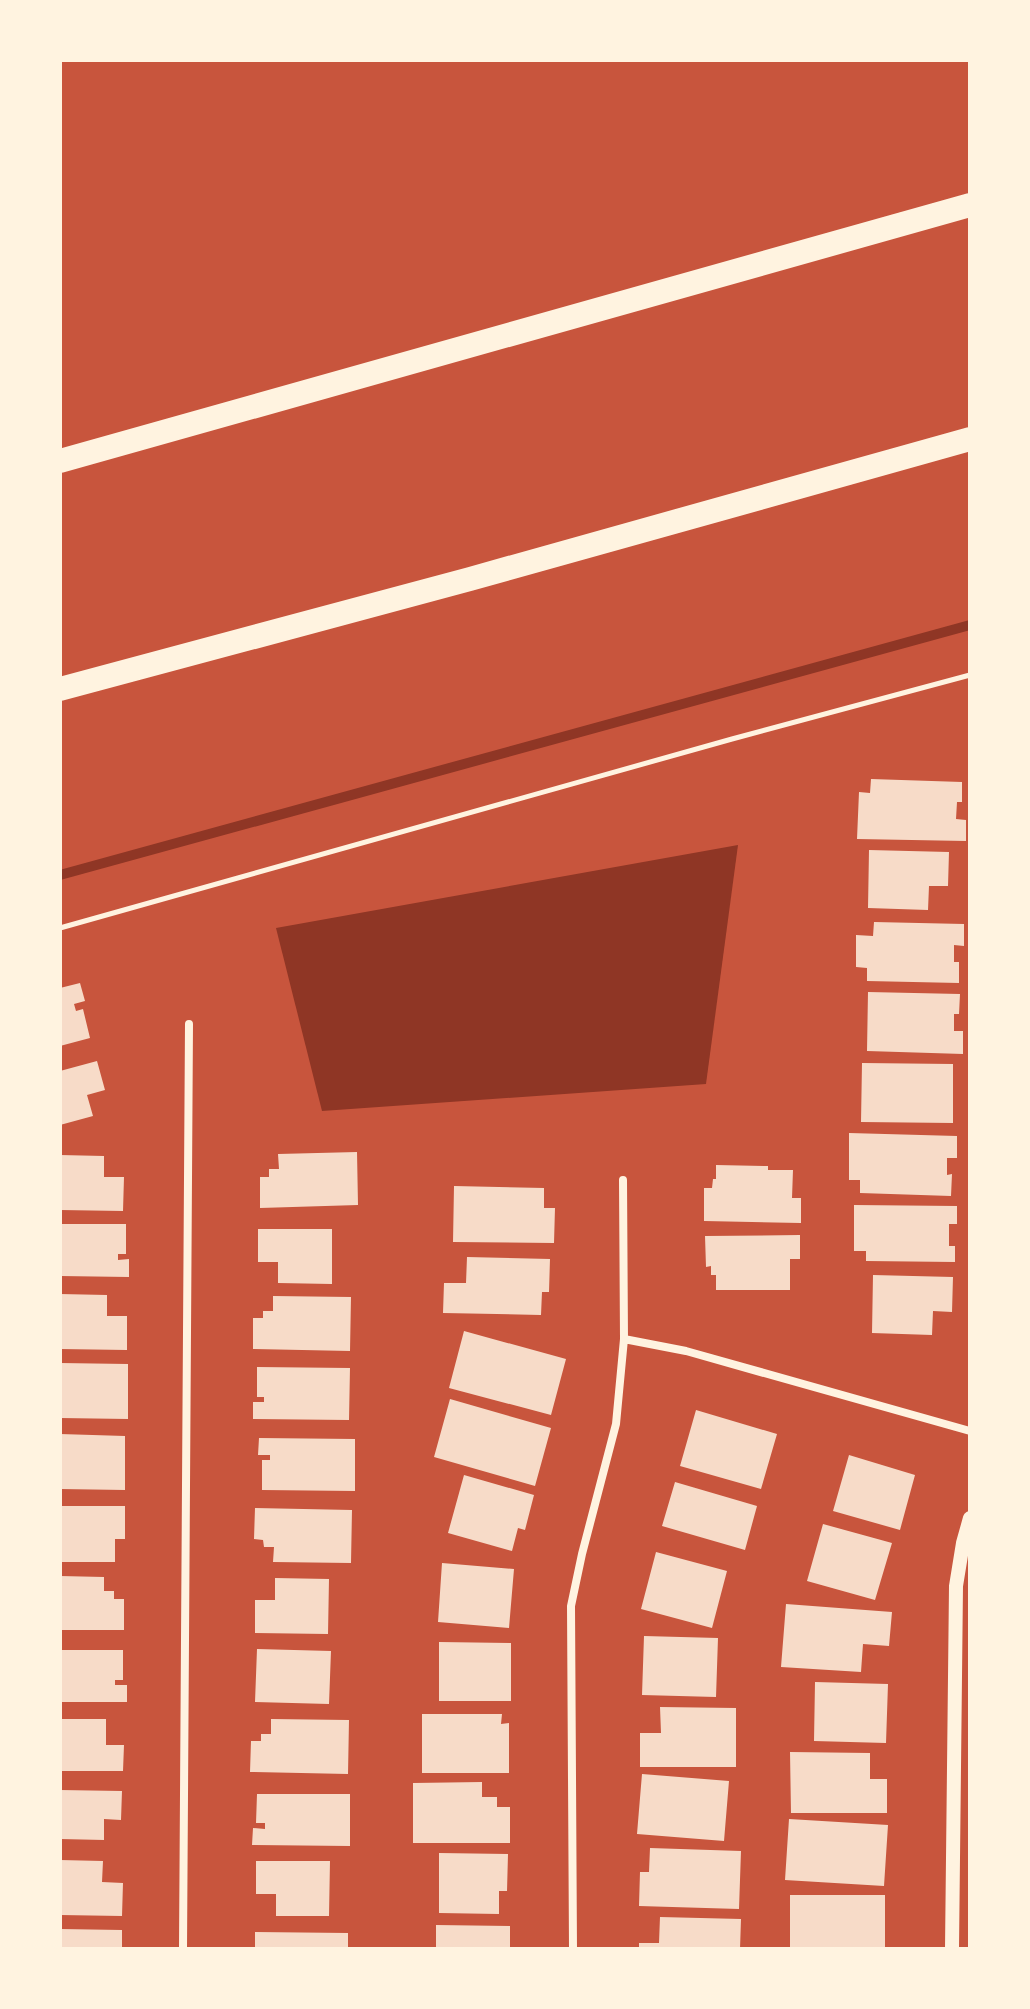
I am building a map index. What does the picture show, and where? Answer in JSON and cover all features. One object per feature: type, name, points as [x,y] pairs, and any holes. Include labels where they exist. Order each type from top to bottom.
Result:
[{"type":"highway","points":[[60,461],[970,205]]},
{"type":"highway","points":[[60,689],[455,583],[970,439]]},
{"type":"street","points":[[183,1949],[189,1024]]},
{"type":"street","points":[[573,1949],[571,1606],[616,1424],[624,1339],[623,1180]]},
{"type":"street","points":[[624,1339],[686,1351],[970,1431]]},
{"type":"street","points":[[952,1949],[956,1586],[970,1518]]},
{"type":"path","points":[[60,928],[970,675]]},
{"type":"shaded area","points":[[738,845],[706,1084],[322,1111],[276,928]]},
{"type":"building","points":[[871,779],[962,782],[962,802],[957,802],[956,819],[966,820],[966,841],[857,839],[859,792],[870,793]]},
{"type":"building","points":[[869,850],[949,852],[948,886],[929,886],[928,910],[868,908]]},
{"type":"building","points":[[874,922],[964,924],[964,946],[954,945],[954,962],[959,962],[959,983],[867,981],[867,968],[856,967],[856,935],[873,936]]},
{"type":"building","points":[[80,983],[85,1001],[74,1004],[76,1011],[83,1009],[90,1038],[60,1046],[60,988]]},
{"type":"building","points":[[868,992],[960,994],[959,1014],[954,1014],[954,1031],[963,1031],[963,1054],[867,1051]]},
{"type":"building","points":[[97,1061],[105,1090],[87,1095],[93,1116],[60,1125],[60,1071]]},
{"type":"building","points":[[862,1063],[953,1064],[953,1123],[861,1122]]},
{"type":"building","points":[[849,1133],[957,1136],[957,1158],[947,1158],[947,1175],[952,1174],[951,1196],[860,1193],[860,1180],[849,1180]]},
{"type":"building","points":[[357,1152],[358,1205],[260,1208],[260,1177],[269,1177],[269,1169],[279,1169],[278,1154]]},
{"type":"building","points":[[60,1155],[104,1156],[104,1177],[124,1177],[123,1211],[60,1210]]},
{"type":"building","points":[[716,1165],[793,1170],[792,1198],[801,1198],[801,1223],[704,1221],[704,1188],[712,1188]]},
{"type":"building","points":[[454,1186],[544,1188],[544,1208],[555,1208],[554,1243],[453,1242]]},
{"type":"building","points":[[854,1205],[957,1206],[957,1224],[949,1224],[949,1246],[955,1246],[955,1262],[866,1261],[866,1251],[854,1251]]},
{"type":"building","points":[[60,1224],[126,1224],[126,1254],[118,1254],[118,1260],[129,1259],[129,1277],[60,1276]]},
{"type":"building","points":[[258,1229],[332,1229],[332,1284],[278,1283],[278,1262],[258,1262]]},
{"type":"building","points":[[800,1235],[800,1259],[790,1259],[790,1290],[716,1290],[716,1275],[711,1275],[711,1266],[706,1267],[705,1236]]},
{"type":"building","points":[[467,1257],[550,1259],[549,1292],[542,1292],[541,1315],[443,1313],[444,1283],[466,1283]]},
{"type":"building","points":[[873,1275],[953,1277],[952,1312],[933,1311],[932,1335],[872,1333]]},
{"type":"building","points":[[60,1294],[107,1295],[107,1316],[127,1316],[127,1350],[60,1349]]},
{"type":"building","points":[[273,1296],[351,1297],[350,1351],[253,1349],[253,1318],[263,1318],[263,1311],[273,1311]]},
{"type":"building","points":[[464,1331],[566,1359],[551,1415],[449,1388]]},
{"type":"building","points":[[60,1363],[128,1364],[128,1419],[60,1418]]},
{"type":"building","points":[[257,1367],[350,1368],[349,1420],[253,1419],[253,1402],[264,1402],[264,1397],[257,1397]]},
{"type":"building","points":[[450,1399],[551,1428],[535,1486],[434,1457]]},
{"type":"building","points":[[696,1410],[777,1434],[761,1489],[680,1466]]},
{"type":"building","points":[[60,1434],[125,1436],[125,1490],[60,1489]]},
{"type":"building","points":[[259,1438],[355,1439],[355,1491],[262,1490],[262,1460],[270,1460],[270,1455],[258,1455]]},
{"type":"building","points":[[849,1455],[915,1475],[900,1530],[833,1511]]},
{"type":"building","points":[[464,1475],[534,1495],[525,1530],[518,1528],[512,1551],[448,1533]]},
{"type":"building","points":[[675,1482],[757,1506],[745,1550],[662,1526]]},
{"type":"building","points":[[60,1506],[125,1506],[125,1539],[115,1539],[115,1562],[60,1562]]},
{"type":"building","points":[[255,1508],[352,1510],[351,1563],[273,1562],[274,1547],[264,1547],[263,1540],[254,1539]]},
{"type":"building","points":[[823,1524],[892,1543],[875,1600],[807,1581]]},
{"type":"building","points":[[656,1552],[727,1571],[712,1628],[641,1609]]},
{"type":"building","points":[[442,1563],[514,1569],[509,1628],[438,1622]]},
{"type":"building","points":[[60,1576],[104,1577],[104,1591],[114,1591],[114,1599],[124,1599],[124,1630],[60,1630]]},
{"type":"building","points":[[275,1578],[329,1579],[328,1634],[255,1633],[255,1600],[275,1600]]},
{"type":"building","points":[[786,1604],[892,1612],[889,1646],[863,1644],[861,1672],[781,1667]]},
{"type":"building","points":[[644,1636],[718,1638],[716,1697],[642,1695]]},
{"type":"building","points":[[439,1642],[511,1643],[511,1701],[439,1701]]},
{"type":"building","points":[[257,1649],[331,1651],[329,1704],[255,1702]]},
{"type":"building","points":[[60,1650],[123,1650],[123,1680],[115,1680],[115,1685],[127,1685],[127,1702],[60,1702]]},
{"type":"building","points":[[815,1682],[888,1684],[886,1743],[814,1741]]},
{"type":"building","points":[[660,1707],[736,1708],[736,1767],[640,1767],[640,1733],[661,1733]]},
{"type":"building","points":[[422,1714],[502,1714],[501,1724],[509,1723],[509,1773],[422,1773]]},
{"type":"building","points":[[60,1719],[106,1719],[106,1745],[124,1745],[123,1771],[60,1771]]},
{"type":"building","points":[[271,1719],[349,1720],[348,1774],[250,1772],[251,1741],[261,1741],[261,1734],[271,1734]]},
{"type":"building","points":[[790,1752],[870,1753],[870,1779],[887,1779],[887,1813],[791,1813]]},
{"type":"building","points":[[642,1774],[729,1781],[724,1841],[637,1834]]},
{"type":"building","points":[[482,1782],[482,1797],[497,1797],[497,1807],[510,1807],[510,1843],[413,1843],[413,1783]]},
{"type":"building","points":[[60,1790],[122,1791],[121,1820],[104,1819],[104,1840],[60,1839]]},
{"type":"building","points":[[257,1794],[350,1794],[350,1846],[252,1845],[253,1828],[265,1829],[265,1823],[256,1823]]},
{"type":"building","points":[[789,1819],[888,1825],[884,1886],[785,1880]]},
{"type":"building","points":[[650,1848],[741,1851],[739,1909],[639,1906],[640,1872],[649,1872]]},
{"type":"building","points":[[439,1853],[508,1854],[507,1891],[499,1891],[499,1914],[439,1913]]},
{"type":"building","points":[[60,1860],[103,1861],[102,1882],[123,1883],[122,1916],[60,1915]]},
{"type":"building","points":[[256,1861],[330,1861],[329,1916],[276,1916],[276,1894],[256,1894]]},
{"type":"building","points":[[790,1895],[885,1895],[885,1949],[790,1949]]},
{"type":"building","points":[[660,1917],[741,1919],[740,1949],[639,1949],[639,1943],[659,1943]]},
{"type":"building","points":[[436,1925],[510,1926],[510,1949],[436,1949]]},
{"type":"building","points":[[60,1929],[122,1930],[122,1949],[60,1949]]},
{"type":"building","points":[[255,1932],[348,1933],[348,1949],[255,1949]]},
{"type":"waterway","points":[[60,875],[970,625]]}]
